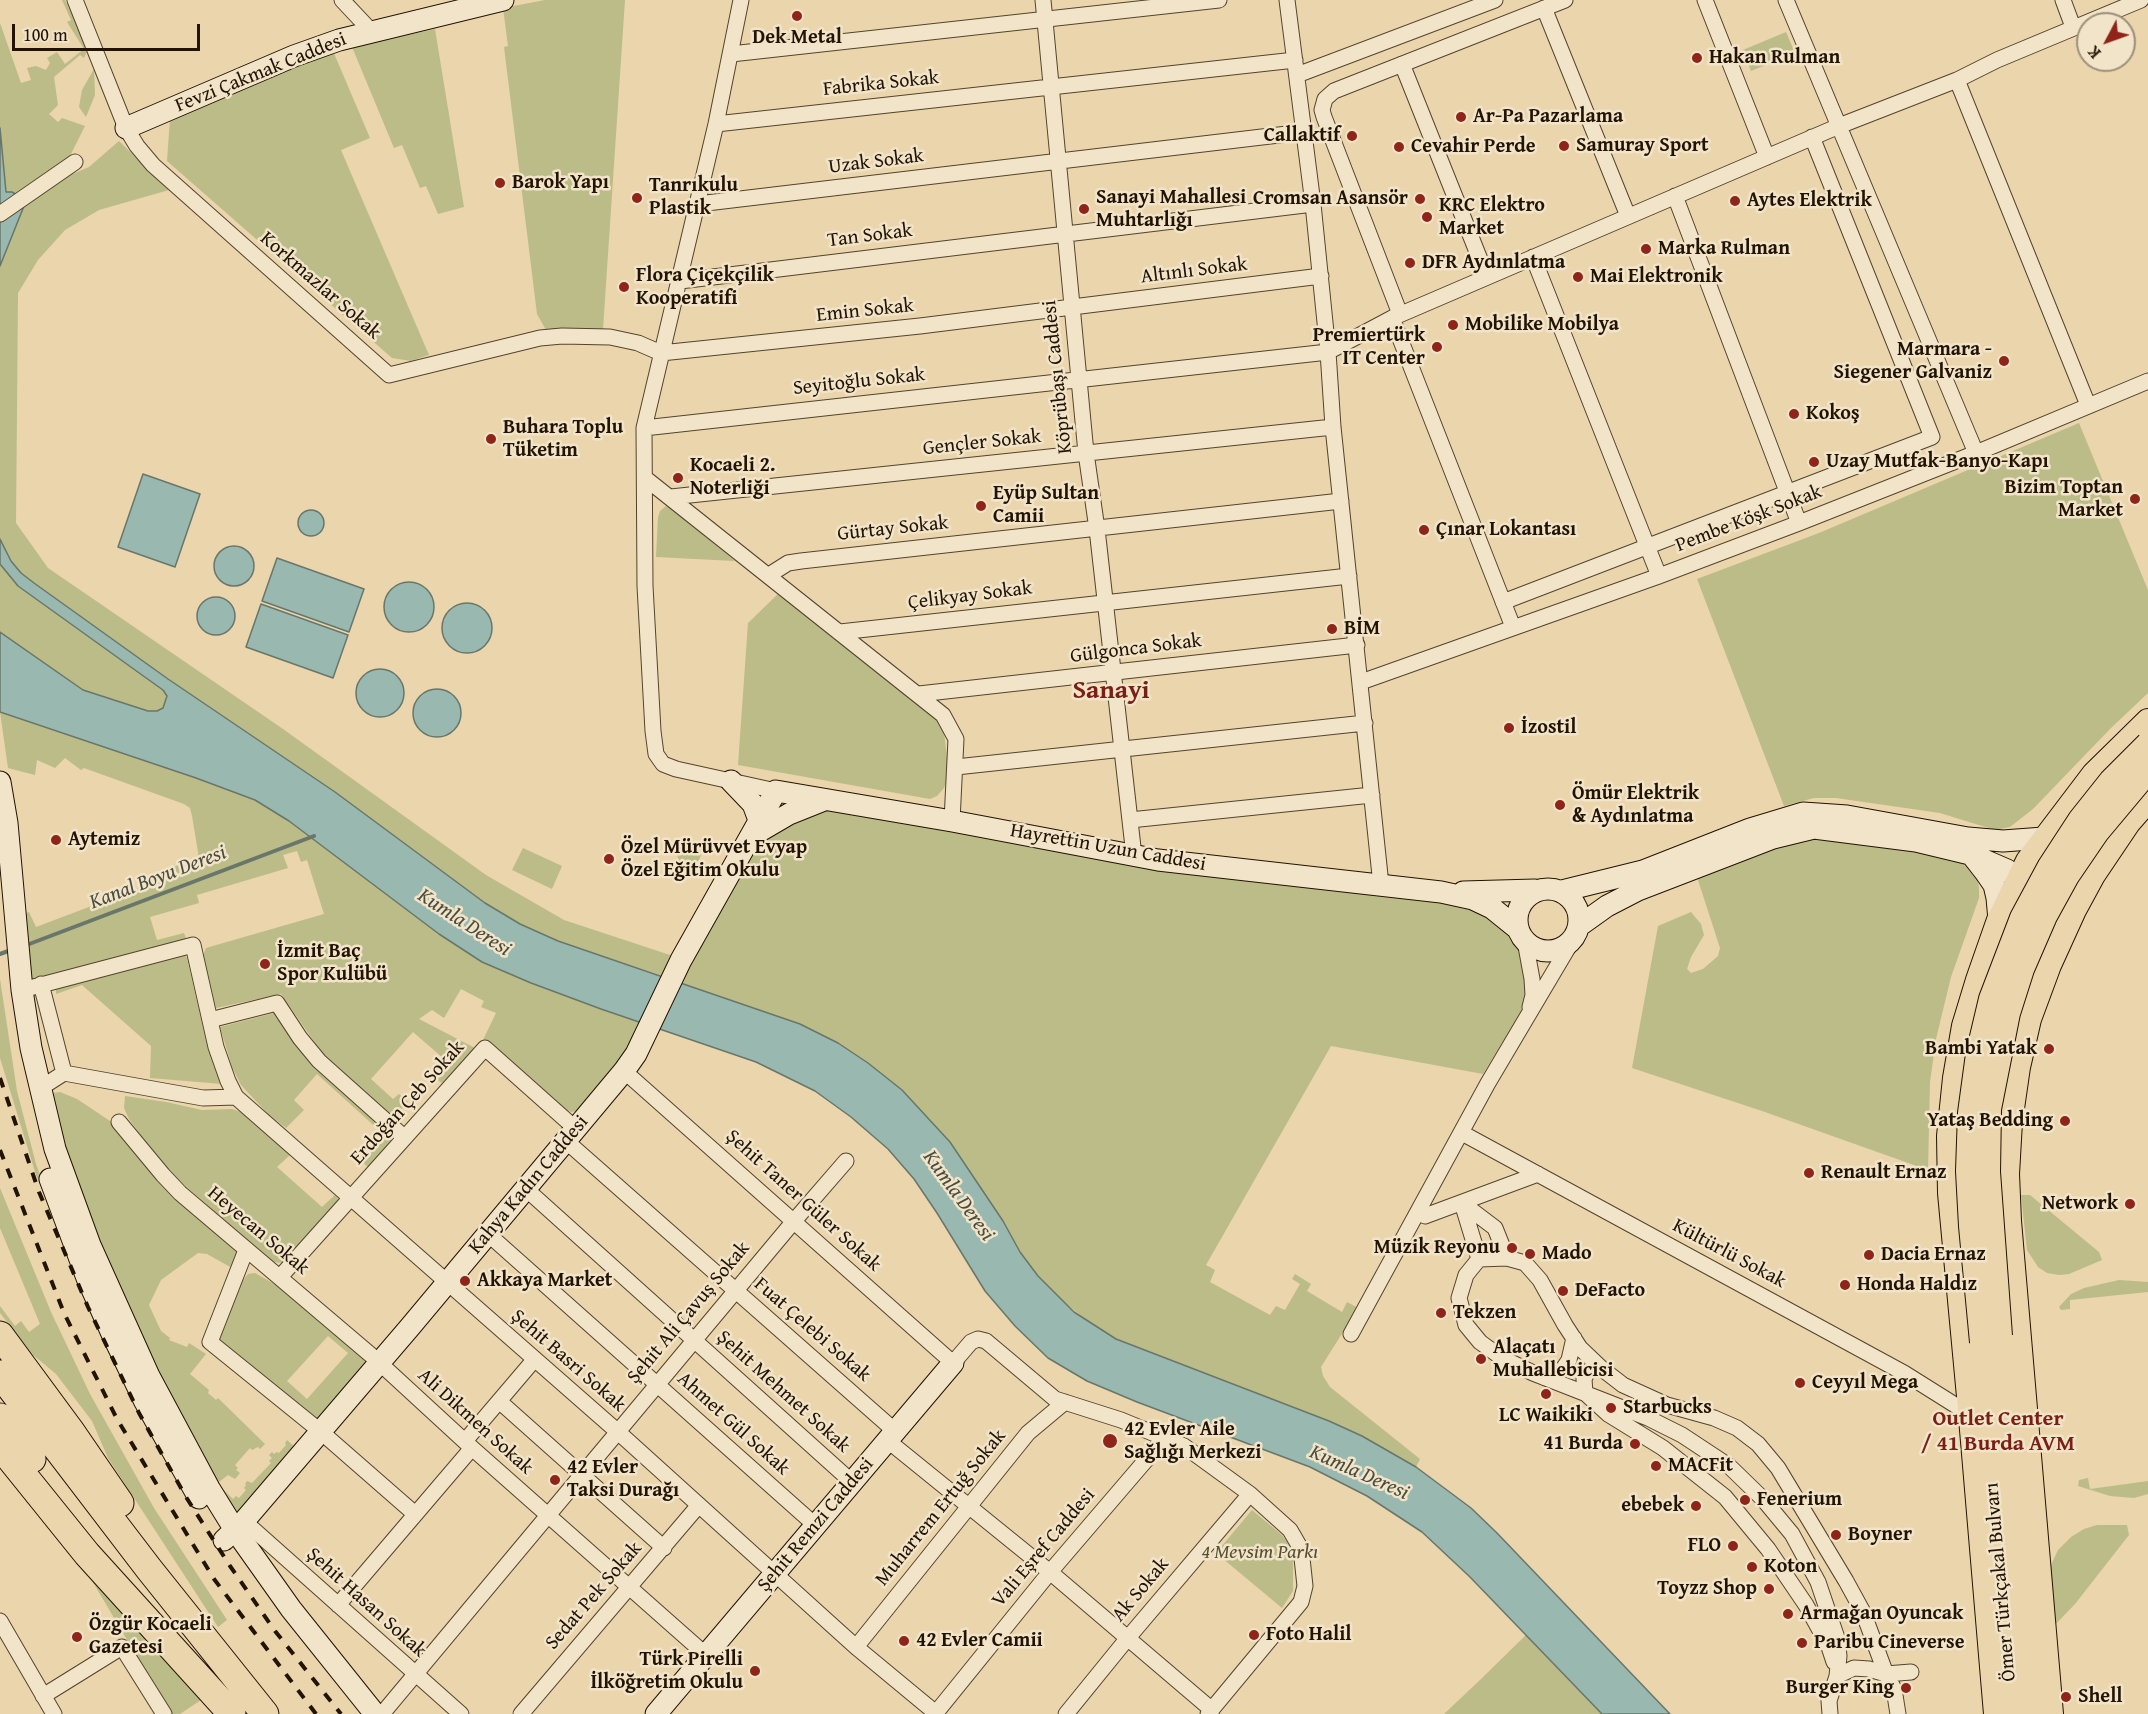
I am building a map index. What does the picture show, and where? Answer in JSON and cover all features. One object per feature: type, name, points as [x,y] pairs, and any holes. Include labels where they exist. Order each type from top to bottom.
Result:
[{"type":"highway","points":[[0,1335],[103,1478],[224,1685],[232,1714]]},
{"type":"highway","points":[[0,1374],[224,1685]]},
{"type":"highway","points":[[0,1417],[224,1685]]},
{"type":"highway","points":[[0,1446],[87,1554],[224,1685],[265,1714]]},
{"type":"main road","points":[[1996,1714],[1950,1193],[1949,1136],[1955,1078],[1964,1026],[1991,943],[1999,920],[2028,861],[2094,774],[2148,721]]},
{"type":"main road","points":[[2032,1714],[1991,1339],[1971,1226],[1968,1172],[1970,1113],[1978,1054],[1991,999],[2022,918],[2050,866],[2080,820],[2111,781],[2148,744]]},
{"type":"main road","points":[[1991,1339],[1989,1109],[2008,1013],[2022,969],[2045,916],[2067,876],[2097,832],[2148,771]]},
{"type":"main road","points":[[2094,774],[2090,795],[2099,813],[2114,824],[2128,824]]},
{"type":"main road","points":[[2051,1714],[2009,1221],[2007,1174],[2010,1122],[2018,1067],[2029,1019],[2049,965],[2092,875],[2148,800]]},
{"type":"main road","points":[[2044,838],[2061,837],[2075,846],[2089,863],[2092,875]]},
{"type":"main road","points":[[2019,881],[2026,894],[2038,905],[2057,911],[2074,910]]},
{"type":"main road","points":[[1991,943],[2008,935],[2025,936],[2033,940],[2040,948],[2049,965]]},
{"type":"main road","name":"Ömer Türkçakal Bulvarı","points":[[1991,1339],[2012,1714]]},
{"type":"street","name":"Korkmazlar Sokak","points":[[75,0],[126,128],[137,146],[153,165],[389,375],[540,338],[562,336],[610,337],[638,343],[661,353]]},
{"type":"street","points":[[342,0],[372,32]]},
{"type":"street","name":"Fevzi Çakmak Caddesi","points":[[126,128],[294,56],[339,40],[503,0]]},
{"type":"street","points":[[741,0],[698,204],[644,428],[645,586],[652,731],[656,754],[663,764],[676,769],[776,791]]},
{"type":"street","name":"Köprübaşı Caddesi","points":[[1043,0],[1086,453],[1097,529],[1134,856]]},
{"type":"street","points":[[731,54],[1219,0]]},
{"type":"street","points":[[1287,0],[1321,276],[1329,352],[1333,427],[1381,885]]},
{"type":"street","name":"Fabrika Sokak","points":[[716,124],[1051,86],[1296,68],[1495,0]]},
{"type":"street","points":[[1513,627],[1396,316],[1322,110],[1325,99],[1334,91],[1565,0]]},
{"type":"street","points":[[1704,0],[1767,157]]},
{"type":"street","points":[[1786,0],[1976,453]]},
{"type":"street","points":[[2063,0],[2073,27]]},
{"type":"street","points":[[1329,352],[1396,316],[1812,137],[1957,80],[1997,60],[2141,0]]},
{"type":"street","points":[[1544,8],[1628,216]]},
{"type":"street","points":[[1402,64],[1487,277]]},
{"type":"street","points":[[1957,80],[2088,405]]},
{"type":"street","name":"Uzak Sokak","points":[[698,204],[1304,132]]},
{"type":"street","points":[[1503,602],[1932,437],[1812,137]]},
{"type":"street","points":[[0,214],[75,162]]},
{"type":"street","points":[[1676,196],[1799,523]]},
{"type":"street","name":"Tan Sokak","points":[[680,281],[1313,204]]},
{"type":"street","points":[[1533,257],[1659,576]]},
{"type":"street","name":"Altınlı Sokak","points":[[1072,307],[1321,276]]},
{"type":"street","name":"Emin Sokak","points":[[661,353],[1072,307]]},
{"type":"street","name":"Seyitoğlu Sokak","points":[[644,428],[1329,352]]},
{"type":"street","name":"Pembe Köşk Sokak","points":[[1360,682],[1659,576],[1799,523],[1976,453],[2148,381]]},
{"type":"street","name":"Gençler Sokak","points":[[671,497],[1333,427]]},
{"type":"street","points":[[645,478],[944,715],[956,739],[952,821]]},
{"type":"street","name":"Gürtay Sokak","points":[[770,575],[788,563],[801,561],[1341,501]]},
{"type":"street","name":"Çelikyay Sokak","points":[[840,632],[1349,576]]},
{"type":"street","name":"Gülgonca Sokak","points":[[919,694],[1357,645]]},
{"type":"street","points":[[956,767],[1365,723]]},
{"type":"street","points":[[731,781],[753,804],[754,829],[825,799]]},
{"type":"street","points":[[0,782],[12,870],[9,926]]},
{"type":"street","name":"Hayrettin Uzun Caddesi","points":[[776,791],[1158,860],[1441,892]]},
{"type":"street","name":"Kahya Kadın Caddesi","points":[[234,1530],[379,1363],[630,1063],[681,960],[776,791]]},
{"type":"street","points":[[1130,820],[1372,795]]},
{"type":"street","points":[[1441,892],[1562,891],[1643,871],[1750,829],[1803,813],[1846,816],[1968,838],[2003,841],[2044,838]]},
{"type":"street","points":[[1441,892],[1473,899],[1492,908],[1539,950],[1550,951],[1569,944],[1577,931],[1607,906],[1638,890],[1773,838],[1814,828],[1916,841],[1970,854],[2007,870],[2019,881]]},
{"type":"street","points":[[1970,854],[1994,885],[1999,920]]},
{"type":"street","points":[[1527,1019],[1533,994],[1529,958],[1517,918],[1524,899],[1535,891]]},
{"type":"street","points":[[1351,1334],[1488,1083],[1577,931],[1580,916],[1570,897],[1562,891]]},
{"type":"street","points":[[0,902],[9,926],[23,985],[39,1089],[54,1149],[70,1195],[117,1308],[175,1425],[281,1620],[356,1714]]},
{"type":"street","name":"Şehit Basri Sokak","points":[[23,985],[193,945],[216,1047],[236,1097],[618,1432],[856,1647],[936,1714]]},
{"type":"street","points":[[23,985],[64,1072]]},
{"type":"street","points":[[23,985],[25,1093],[41,1154],[62,1216],[113,1336],[144,1400],[184,1473],[234,1530],[298,1618],[375,1714]]},
{"type":"street","points":[[210,1020],[277,1003],[300,1038],[319,1061],[404,1137]]},
{"type":"street","name":"Erdoğan Çeb Sokak","points":[[280,1277],[485,1048],[571,1135]]},
{"type":"street","name":"Şehit Taner Güler Sokak","points":[[630,1063],[794,1221],[953,1363]]},
{"type":"street","points":[[39,1089],[64,1072],[203,1098],[236,1097]]},
{"type":"street","name":"Heyecan Sokak","points":[[119,1122],[163,1175],[246,1250],[379,1363]]},
{"type":"street","name":"Kültürlü Sokak","points":[[1462,1133],[1904,1373],[1955,1405],[1971,1418]]},
{"type":"street","name":"Fuat Çelebi Sokak","points":[[571,1135],[891,1435],[970,1506],[1050,1572],[1210,1712]]},
{"type":"street","name":"Şehit Ali Çavuş Sokak","points":[[382,1714],[735,1290],[846,1161]]},
{"type":"street","points":[[1419,1212],[1425,1216],[1538,1174]]},
{"type":"street","name":"Şehit Mehmet Sokak","points":[[526,1189],[852,1482]]},
{"type":"street","points":[[1462,1203],[1495,1228],[1507,1258]]},
{"type":"street","points":[[1462,1203],[1479,1259]]},
{"type":"street","name":"Ahmet Gül Sokak","points":[[488,1234],[815,1525]]},
{"type":"street","points":[[246,1250],[210,1342],[320,1431],[415,1514]]},
{"type":"street","points":[[1830,1714],[1829,1701],[1837,1674],[1839,1656],[1837,1638],[1818,1582],[1792,1534],[1763,1499],[1729,1466],[1682,1435],[1648,1418],[1545,1378],[1503,1358],[1480,1342],[1466,1325],[1459,1298],[1466,1275],[1479,1259],[1507,1258],[1525,1263],[1540,1280],[1574,1338],[1596,1364],[1623,1385],[1667,1405],[1714,1418],[1737,1428],[1758,1444],[1778,1468],[1863,1612],[1886,1674],[1894,1689],[1898,1714]]},
{"type":"street","points":[[1545,1378],[1563,1369],[1569,1360],[1574,1338]]},
{"type":"street","name":"Şehit Remzi Caddesi","points":[[656,1714],[971,1342],[978,1339],[992,1344],[1046,1393],[1065,1402]]},
{"type":"street","points":[[338,1605],[415,1514],[499,1401],[534,1359]]},
{"type":"street","name":"Ali Dikmen Sokak","points":[[379,1363],[468,1445],[706,1655]]},
{"type":"street","points":[[1596,1364],[1587,1372],[1584,1379],[1585,1393],[1608,1414],[1664,1448],[1725,1497],[1768,1549],[1806,1605],[1829,1647],[1837,1674]]},
{"type":"street","points":[[499,1401],[664,1548]]},
{"type":"street","points":[[1065,1402],[1121,1420],[1164,1439],[1177,1442],[1250,1494],[1295,1536],[1301,1549],[1304,1594],[1297,1607],[1210,1712]]},
{"type":"street","name":"Muharrem Ertuğ Sokak","points":[[856,1647],[1028,1433],[1065,1402]]},
{"type":"street","name":"Vali Eşref Caddesi","points":[[936,1714],[1050,1572],[1164,1439]]},
{"type":"street","name":"Ak Sokak","points":[[1066,1714],[1250,1494]]},
{"type":"street","name":"Sedat Pek Sokak","points":[[521,1714],[699,1505]]},
{"type":"street","name":"Şehit Hasan Sokak","points":[[234,1530],[338,1605],[461,1714]]},
{"type":"street","points":[[0,1621],[54,1714]]},
{"type":"street","points":[[44,1696],[122,1647],[164,1714]]},
{"type":"street","points":[[1837,1674],[1854,1668],[1886,1674],[1911,1672]]},
{"type":"green space","points":[[62,0],[65,0],[88,49],[84,58],[80,55],[54,77],[58,105],[49,114],[58,122],[62,118],[85,126],[69,158],[7,202],[0,128],[0,23],[21,83],[31,80],[27,68],[36,66],[46,70],[50,63],[47,58],[57,52],[65,64],[84,49],[67,22],[71,20]]},
{"type":"green space","points":[[545,0],[625,0],[603,329],[546,330],[537,314],[504,47],[508,46],[503,8]]},
{"type":"green space","points":[[435,29],[464,207],[438,214],[426,186],[420,188],[402,145],[394,148],[352,47]]},
{"type":"green space","points":[[1786,32],[1795,53],[1751,71],[1743,50]]},
{"type":"green space","points":[[333,51],[370,138],[341,150],[429,355],[411,361],[392,358],[167,161],[170,119]]},
{"type":"green space","points":[[94,69],[95,95],[86,117],[79,107],[82,90]]},
{"type":"green space","points":[[119,141],[169,190],[99,210],[65,230],[38,260],[18,293],[16,523],[48,568],[283,729],[486,875],[564,920],[673,956],[663,976],[558,941],[520,924],[485,903],[335,792],[168,679],[34,583],[11,561],[0,539],[0,266],[24,206],[68,176],[89,167]]},
{"type":"green space","points":[[2079,423],[2148,590],[2148,693],[2033,809],[2010,827],[1995,830],[1940,813],[1836,798],[1814,798],[1784,806],[1697,579],[1819,533]]},
{"type":"green space","points":[[666,506],[735,561],[656,557],[658,517],[660,511]]},
{"type":"green space","points":[[0,564],[18,586],[163,690],[167,696],[163,708],[157,712],[148,711],[83,690],[0,632]]},
{"type":"green space","points":[[778,594],[927,709],[940,724],[944,732],[949,775],[944,788],[937,796],[930,799],[738,765],[748,623]]},
{"type":"green space","points":[[0,712],[255,800],[289,821],[439,934],[601,1009],[643,1023],[630,1050],[578,1111],[571,1112],[483,1040],[496,1013],[481,1007],[484,1001],[461,989],[444,1018],[432,1010],[419,1019],[475,1048],[442,1083],[428,1074],[443,1058],[413,1032],[371,1079],[393,1099],[399,1094],[408,1102],[392,1120],[340,1072],[320,1050],[281,994],[216,1008],[203,956],[206,948],[324,914],[307,860],[301,862],[297,851],[283,855],[288,868],[197,895],[199,903],[150,917],[157,940],[184,933],[187,941],[30,981],[24,914],[29,912],[36,927],[142,887],[140,879],[193,860],[198,856],[198,852],[190,808],[184,804],[84,768],[81,770],[65,758],[55,768],[37,760],[35,775],[8,768]]},
{"type":"green space","points":[[829,811],[1468,905],[1510,932],[1523,959],[1525,996],[1521,1012],[1483,1074],[1331,1046],[1206,1265],[1215,1270],[1210,1282],[1270,1315],[1276,1306],[1285,1310],[1300,1284],[1292,1279],[1295,1274],[1311,1284],[1307,1291],[1342,1312],[1347,1302],[1358,1308],[1321,1367],[1323,1376],[1330,1387],[1420,1459],[1416,1467],[1362,1436],[1116,1339],[1094,1326],[1056,1296],[1038,1276],[1020,1252],[1003,1221],[950,1142],[902,1090],[838,1043],[800,1024],[678,982],[758,842],[813,812]]},
{"type":"green space","points":[[1822,837],[1958,859],[1977,879],[1979,898],[1951,977],[1936,1039],[1930,1082],[1928,1170],[1632,1068],[1658,926],[1691,912],[1701,924],[1704,935],[1691,957],[1687,969],[1691,973],[1703,969],[1718,956],[1720,948],[1697,877],[1781,846]]},
{"type":"green space","points":[[689,841],[698,844],[701,853],[698,862],[689,865],[680,862],[677,853],[680,844]]},
{"type":"green space","points":[[523,848],[562,866],[552,889],[512,870]]},
{"type":"green space","points":[[183,952],[187,958],[206,1040],[222,1084],[150,1078],[151,1046],[82,985],[56,994],[56,988]]},
{"type":"green space","points":[[0,979],[17,1091],[36,1164],[63,1237],[36,1175],[0,1058]]},
{"type":"green space","points":[[278,1012],[391,1130],[391,1143],[369,1168],[357,1157],[380,1131],[317,1074],[294,1100],[304,1110],[286,1128],[269,1115],[241,1085],[232,1067],[220,1027]]},
{"type":"green space","points":[[60,1092],[77,1099],[110,1121],[155,1178],[178,1201],[239,1251],[232,1268],[207,1254],[198,1253],[161,1280],[149,1305],[161,1331],[170,1338],[169,1340],[187,1347],[189,1343],[206,1354],[190,1374],[265,1444],[260,1449],[250,1448],[235,1465],[238,1468],[236,1470],[240,1473],[235,1479],[228,1475],[219,1482],[233,1499],[236,1496],[239,1498],[246,1490],[244,1488],[247,1481],[252,1483],[271,1463],[269,1461],[272,1458],[269,1455],[272,1452],[279,1453],[287,1440],[296,1448],[234,1516],[205,1466],[117,1288],[59,1134],[51,1098],[53,1093]]},
{"type":"green space","points":[[125,1096],[202,1110],[232,1109],[241,1112],[290,1155],[277,1167],[322,1207],[335,1195],[340,1201],[283,1263],[272,1262],[163,1166],[129,1119],[124,1108]]},
{"type":"green space","points":[[0,1188],[51,1312],[90,1394],[154,1508],[227,1620],[218,1627],[108,1458],[92,1421],[56,1374],[32,1354],[0,1313],[0,1306],[15,1326],[21,1321],[29,1332],[40,1324],[0,1228]]},
{"type":"green space","points":[[2021,1195],[2030,1195],[2099,1252],[2102,1260],[2069,1274],[2047,1273],[2038,1267],[2027,1250]]},
{"type":"green space","points":[[255,1273],[276,1285],[369,1360],[319,1421],[219,1339],[243,1280],[248,1274]],"holes":[[[328,1336],[348,1353],[307,1399],[287,1381]]]},
{"type":"green space","points":[[2119,1280],[2148,1282],[2148,1292],[2070,1300],[2070,1309],[2061,1310],[2059,1307],[2071,1294],[2084,1288]]},
{"type":"green space","points":[[2088,1478],[2090,1489],[2148,1481],[2148,1494],[2134,1498],[2110,1496],[2078,1486],[2079,1480]]},
{"type":"green space","name":"4 Mevsim Parkı","points":[[1252,1510],[1282,1535],[1293,1555],[1293,1591],[1282,1608],[1216,1553]]},
{"type":"green space","points":[[2097,1525],[2127,1525],[2129,1535],[2075,1604],[2053,1627],[2051,1565],[2058,1550],[2071,1537],[2084,1529]]},
{"type":"green space","points":[[75,1552],[204,1698],[180,1714],[171,1714]]},
{"type":"green space","points":[[1526,1635],[1602,1714],[1444,1714],[1481,1679]]},
{"type":"water","points":[[0,128],[6,192],[17,195],[24,206],[0,266]]},
{"type":"water","points":[[143,474],[200,494],[175,567],[118,547]]},
{"type":"water","points":[[311,510],[320,514],[324,523],[320,532],[311,536],[302,532],[298,523],[302,514]]},
{"type":"water","name":"Kumla Deresi","points":[[0,539],[11,561],[34,583],[168,679],[335,792],[485,903],[520,924],[558,941],[800,1024],[838,1043],[868,1063],[902,1090],[950,1142],[1003,1221],[1020,1252],[1038,1276],[1074,1312],[1116,1339],[1329,1421],[1362,1436],[1416,1467],[1471,1508],[1497,1533],[1670,1714],[1602,1714],[1470,1577],[1422,1532],[1367,1496],[1310,1467],[1087,1381],[1048,1358],[1015,1326],[985,1291],[914,1179],[888,1149],[851,1117],[815,1091],[756,1062],[601,1009],[482,962],[439,934],[289,821],[255,800],[0,712],[0,632],[83,690],[148,711],[163,708],[167,696],[163,690],[18,586],[0,564]]},
{"type":"water","points":[[234,546],[248,552],[254,566],[248,580],[234,586],[220,580],[214,566],[220,552]]},
{"type":"water","points":[[277,558],[364,589],[349,632],[262,601]]},
{"type":"water","points":[[409,582],[423,586],[430,593],[434,607],[430,621],[423,628],[409,632],[395,628],[388,621],[384,607],[388,593],[395,586]]},
{"type":"water","points":[[216,597],[230,602],[235,616],[230,630],[216,635],[202,630],[197,616],[202,602]]},
{"type":"water","points":[[462,603],[472,603],[485,610],[492,623],[492,633],[485,646],[472,653],[462,653],[453,649],[446,642],[442,633],[442,623],[446,614],[453,607]]},
{"type":"water","points":[[261,604],[348,635],[333,678],[246,647]]},
{"type":"water","points":[[375,669],[385,669],[400,679],[404,693],[403,702],[394,713],[385,717],[375,717],[360,707],[356,698],[356,688],[366,673]]},
{"type":"water","points":[[437,689],[454,696],[461,713],[454,730],[437,737],[420,730],[413,713],[420,696]]},
{"type":"waterway","name":"Kanal Boyu Deresi","points":[[24,946],[314,836]]},
{"type":"waterway","name":"Kanal Boyu Deresi","points":[[0,954],[11,950]]},
{"type":"railway","points":[[0,1078],[39,1192],[88,1307],[139,1413],[186,1497],[230,1566],[275,1631],[341,1714]]},
{"type":"railway","points":[[0,1150],[64,1313],[117,1419],[214,1579],[316,1714]]},
{"type":"place","name":"Dek Metal","points":[[797,16]]},
{"type":"place","name":"Hakan Rulman","points":[[1697,58]]},
{"type":"place","name":"Ar-Pa Pazarlama","points":[[1461,117]]},
{"type":"place","name":"Callaktif","points":[[1352,136]]},
{"type":"place","name":"Samuray Sport","points":[[1564,146]]},
{"type":"place","name":"Cevahir Perde","points":[[1399,147]]},
{"type":"place","name":"Barok Yapı","points":[[500,183]]},
{"type":"place","name":"Tanrıkulu Plastik","points":[[637,198]]},
{"type":"place","name":"Cromsan Asansör","points":[[1420,199]]},
{"type":"place","name":"Aytes Elektrik","points":[[1735,201]]},
{"type":"place","name":"Sanayi Mahallesi Muhtarlığı","points":[[1084,209]]},
{"type":"place","name":"KRC Elektro Market","points":[[1427,217]]},
{"type":"place","name":"Marka Rulman","points":[[1646,249]]},
{"type":"place","name":"DFR Aydınlatma","points":[[1410,263]]},
{"type":"place","name":"Mai Elektronik","points":[[1578,277]]},
{"type":"place","name":"Flora Çiçekçilik Kooperatifi","points":[[624,287]]},
{"type":"place","name":"Mobilike Mobilya","points":[[1453,325]]},
{"type":"place","name":"Premiertürk IT Center","points":[[1437,347]]},
{"type":"place","name":"Marmara - Siegener Galvaniz","points":[[2004,361]]},
{"type":"place","name":"Kokoş","points":[[1794,414]]},
{"type":"place","name":"Buhara Toplu Tüketim","points":[[491,439]]},
{"type":"place","name":"Uzay Mutfak-Banyo-Kapı","points":[[1814,462]]},
{"type":"place","name":"Kocaeli 2. Noterliği","points":[[678,478]]},
{"type":"place","name":"Bizim Toptan Market","points":[[2135,499]]},
{"type":"place","name":"Eyüp Sultan Camii","points":[[981,506]]},
{"type":"place","name":"Çınar Lokantası","points":[[1424,530]]},
{"type":"place","name":"BİM","points":[[1332,629]]},
{"type":"place","name":"İzostil","points":[[1509,728]]},
{"type":"place","name":"Ömür Elektrik & Aydınlatma","points":[[1560,805]]},
{"type":"place","name":"Aytemiz","points":[[56,840]]},
{"type":"place","name":"Özel Mürüvvet Evyap Özel Eğitim Okulu","points":[[609,859]]},
{"type":"place","name":"İzmit Baç Spor Kulübü","points":[[265,964]]},
{"type":"place","name":"Bambi Yatak","points":[[2049,1049]]},
{"type":"place","name":"Yataş Bedding","points":[[2065,1121]]},
{"type":"place","name":"Renault Ernaz","points":[[1809,1173]]},
{"type":"place","name":"Network","points":[[2130,1204]]},
{"type":"place","name":"Müzik Reyonu","points":[[1512,1248]]},
{"type":"place","name":"Mado","points":[[1530,1254]]},
{"type":"place","name":"Dacia Ernaz","points":[[1869,1255]]},
{"type":"place","name":"Akkaya Market","points":[[465,1281]]},
{"type":"place","name":"Honda Haldız","points":[[1845,1285]]},
{"type":"place","name":"DeFacto","points":[[1563,1291]]},
{"type":"place","name":"Tekzen","points":[[1441,1313]]},
{"type":"place","name":"Alaçatı Muhallebicisi","points":[[1481,1359]]},
{"type":"place","name":"Ceyyıl Mega","points":[[1800,1383]]},
{"type":"place","name":"LC Waikiki","points":[[1546,1394]]},
{"type":"place","name":"Starbucks","points":[[1611,1408]]},
{"type":"place","name":"42 Evler Aile Sağlığı Merkezi","points":[[1110,1441]]},
{"type":"place","name":"41 Burda","points":[[1635,1444]]},
{"type":"place","name":"MACFit","points":[[1656,1466]]},
{"type":"place","name":"42 Evler Taksi Durağı","points":[[555,1480]]},
{"type":"place","name":"Fenerium","points":[[1745,1500]]},
{"type":"place","name":"ebebek","points":[[1696,1506]]},
{"type":"place","name":"Boyner","points":[[1836,1535]]},
{"type":"place","name":"FLO","points":[[1733,1546]]},
{"type":"place","name":"Koton","points":[[1752,1567]]},
{"type":"place","name":"Toyzz Shop","points":[[1769,1589]]},
{"type":"place","name":"Armağan Oyuncak","points":[[1788,1614]]},
{"type":"place","name":"Foto Halil","points":[[1254,1635]]},
{"type":"place","name":"Özgür Kocaeli Gazetesi","points":[[77,1637]]},
{"type":"place","name":"42 Evler Camii","points":[[904,1641]]},
{"type":"place","name":"Paribu Cineverse","points":[[1802,1643]]},
{"type":"place","name":"Türk Pirelli İlköğretim Okulu","points":[[755,1671]]},
{"type":"place","name":"Burger King","points":[[1906,1688]]},
{"type":"place","name":"Shell","points":[[2066,1697]]},
{"type":"district","name":"Sanayi","points":[[1111,691]]},
{"type":"district","name":"Outlet Center / 41 Burda AVM","points":[[1998,1432]]}]
